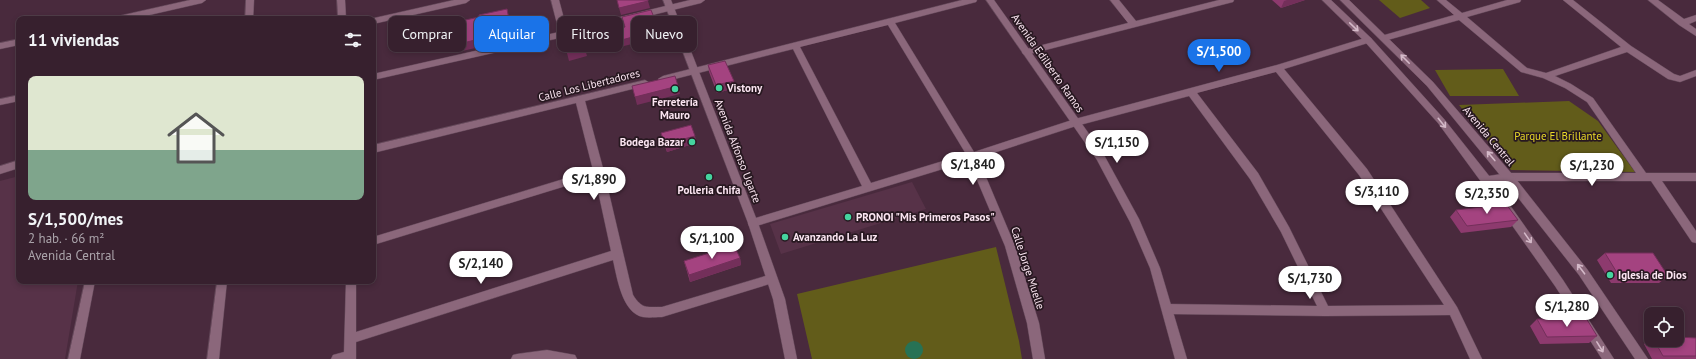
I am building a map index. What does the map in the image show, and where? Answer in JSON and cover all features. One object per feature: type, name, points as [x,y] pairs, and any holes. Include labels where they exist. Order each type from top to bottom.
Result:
[{"type":"street","points":[[132,16],[202,0]]},
{"type":"street","points":[[249,16],[250,0]]},
{"type":"street","points":[[341,0],[342,16]]},
{"type":"street","points":[[376,20],[466,0]]},
{"type":"street","points":[[555,0],[559,16]]},
{"type":"street","points":[[623,17],[669,4],[701,0]]},
{"type":"street","name":"Calle Los Libertadores","points":[[376,148],[580,100],[972,0]]},
{"type":"street","name":"Avenida Edilberto Ramos","points":[[990,0],[1101,158],[1135,222],[1155,268],[1182,359]]},
{"type":"street","points":[[1114,0],[1134,25]]},
{"type":"street","points":[[1026,52],[1134,25],[1217,2],[1230,0]]},
{"type":"street","points":[[1326,0],[1368,40],[1441,121],[1486,180],[1559,283],[1608,359]]},
{"type":"street","name":"Avenida Central","points":[[1344,0],[1430,84],[1508,176],[1583,272],[1642,359]]},
{"type":"street","points":[[1441,0],[1524,70],[1546,76],[1568,86],[1590,100],[1643,176]]},
{"type":"street","points":[[1384,38],[1517,0]]},
{"type":"street","points":[[1567,0],[1628,48],[1671,77],[1680,79],[1696,73]]},
{"type":"street","points":[[1652,0],[1696,33]]},
{"type":"street","name":"Avenida Alfonso Ugarte","points":[[669,4],[753,223],[772,278],[779,299],[791,359]]},
{"type":"street","points":[[1682,23],[1696,18]]},
{"type":"street","name":"Calle Jorge Muelle","points":[[890,21],[972,156],[1010,246],[1033,324],[1040,359]]},
{"type":"street","points":[[376,76],[557,36]]},
{"type":"street","points":[[753,223],[1075,123],[1278,68],[1368,40]]},
{"type":"street","points":[[0,46],[16,43]]},
{"type":"street","points":[[795,45],[868,188]]},
{"type":"street","points":[[1546,76],[1628,48]]},
{"type":"street","points":[[1278,68],[1363,172],[1453,310],[1476,359]]},
{"type":"street","points":[[1191,92],[1254,176],[1285,230],[1325,311]]},
{"type":"street","points":[[0,102],[16,99]]},
{"type":"street","points":[[580,100],[599,172],[628,296],[635,307],[643,312],[669,311],[772,278]]},
{"type":"street","points":[[0,170],[16,165]]},
{"type":"street","points":[[376,240],[599,172]]},
{"type":"street","points":[[1486,180],[1508,176],[1696,177]]},
{"type":"street","points":[[1654,177],[1696,239]]},
{"type":"street","points":[[351,339],[617,254]]},
{"type":"street","points":[[74,359],[89,284]]},
{"type":"street","points":[[213,359],[222,284]]},
{"type":"street","points":[[337,359],[350,357],[352,284]]},
{"type":"street","points":[[1168,309],[1325,311],[1453,310]]},
{"type":"street","points":[[517,359],[547,355],[571,359]]},
{"type":"shaded area","points":[[16,177],[16,284],[78,284],[65,359],[0,359],[0,181]]},
{"type":"shaded area","name":"PRONOI \"Mis Primeros Pasos\"","points":[[912,182],[926,209],[781,254],[770,224]]},
{"type":"shaded area","points":[[914,341],[920,344],[923,350],[920,356],[914,359],[908,356],[905,350],[908,344]]},
{"type":"green space","points":[[1379,0],[1421,0],[1430,8],[1400,18]]},
{"type":"green space","points":[[1503,69],[1519,96],[1450,96],[1435,70]]},
{"type":"green space","name":"Parque El Brillante","points":[[1569,101],[1598,121],[1635,172],[1511,170],[1459,105]]},
{"type":"green space","points":[[996,247],[1022,359],[812,359],[797,294]]},
{"type":"building","points":[[617,0],[648,0],[648,1],[619,8]]},
{"type":"building","points":[[507,9],[508,16],[479,16]]},
{"type":"building","points":[[651,10],[653,16],[631,16],[631,37],[623,40],[623,28],[625,27],[623,17]]},
{"type":"building","points":[[474,18],[474,40],[466,42],[466,20]]},
{"type":"building","points":[[725,61],[734,81],[716,85],[708,65]]},
{"type":"building","points":[[675,76],[678,86],[635,97],[632,86]]},
{"type":"building","points":[[691,125],[695,136],[665,144],[661,133]]},
{"type":"building","points":[[1506,204],[1518,220],[1467,226],[1456,210]]},
{"type":"building","points":[[734,245],[740,258],[689,275],[684,261]]},
{"type":"building","points":[[1605,253],[1653,253],[1668,276],[1619,276]]},
{"type":"building","points":[[1586,318],[1597,336],[1547,337],[1537,319]]},
{"type":"building","points":[[1684,337],[1696,338],[1696,356],[1663,356],[1658,347],[1684,347]]},
{"type":"place","name":"Vistony","points":[[719,88]]},
{"type":"place","name":"Ferretería Mauro","points":[[675,89]]},
{"type":"place","name":"Bodega Bazar","points":[[692,142]]},
{"type":"place","name":"Polleria Chifa","points":[[709,177]]},
{"type":"place","name":"PRONOI \"Mis Primeros Pasos\"","points":[[848,217]]},
{"type":"place","name":"Avanzando La Luz","points":[[785,237]]},
{"type":"place","name":"Iglesia de Dios","points":[[1610,275]]}]
